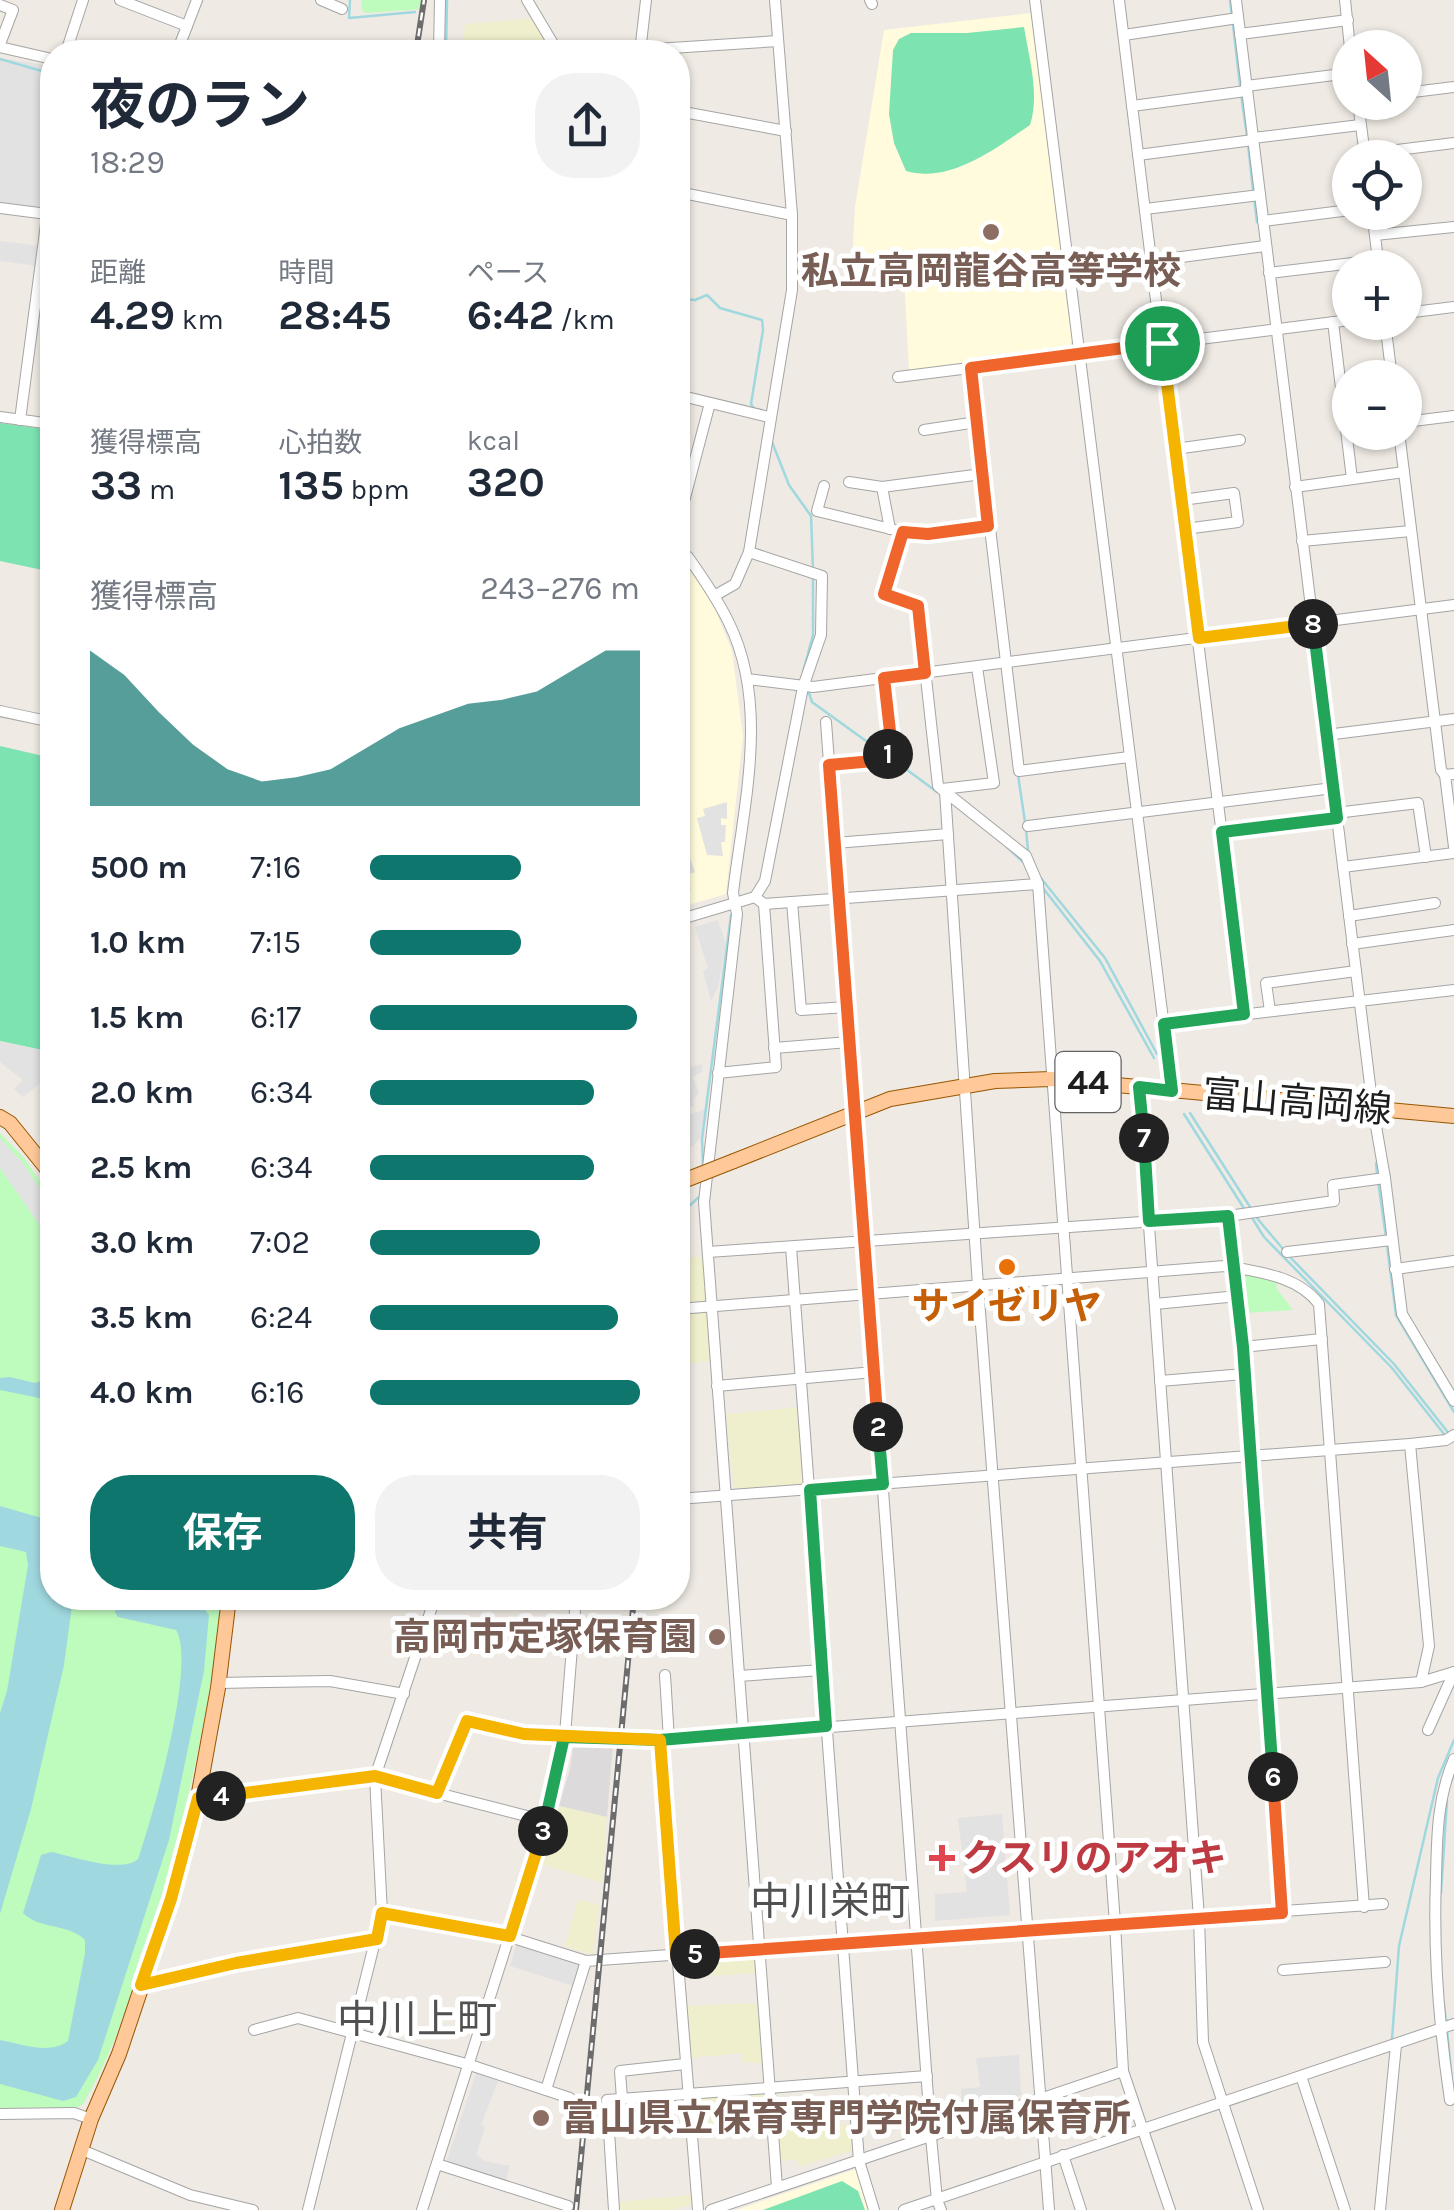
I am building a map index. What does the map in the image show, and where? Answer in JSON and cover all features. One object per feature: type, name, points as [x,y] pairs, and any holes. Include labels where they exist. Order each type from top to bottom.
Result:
[{"type":"main road","name":"富山高岡線","points":[[690,1179],[855,1110],[890,1099],[965,1086],[1051,1079],[1454,1116]]},
{"type":"main road","points":[[0,1116],[40,1160]]},
{"type":"main road","points":[[62,2210],[171,1899],[198,1798],[228,1610]]},
{"type":"street","points":[[70,40],[83,0]]},
{"type":"street","points":[[120,0],[186,26]]},
{"type":"street","points":[[182,40],[197,0]]},
{"type":"street","points":[[321,0],[342,9]]},
{"type":"street","points":[[439,40],[440,0]]},
{"type":"street","points":[[527,0],[551,40]]},
{"type":"street","points":[[641,40],[646,0]]},
{"type":"street","points":[[714,596],[735,584],[749,552],[792,290],[792,216],[775,0]]},
{"type":"street","points":[[1034,0],[1172,1091]]},
{"type":"street","points":[[1119,0],[1244,1014]]},
{"type":"street","points":[[1236,0],[1234,19],[1240,34],[1256,196],[1266,246],[1381,1178],[1402,1314],[1454,1401]]},
{"type":"street","points":[[1345,0],[1349,30]]},
{"type":"street","points":[[0,5],[13,10],[0,45],[40,55]]},
{"type":"street","points":[[1124,35],[1234,19]]},
{"type":"street","points":[[1240,34],[1348,20]]},
{"type":"street","points":[[690,47],[778,41]]},
{"type":"street","points":[[1132,106],[1332,76]]},
{"type":"street","points":[[1422,91],[1454,87]]},
{"type":"street","points":[[690,113],[786,131]]},
{"type":"street","points":[[1360,120],[1362,140]]},
{"type":"street","points":[[1138,155],[1360,124]]},
{"type":"street","points":[[1422,148],[1454,144]]},
{"type":"street","points":[[690,195],[792,216]]},
{"type":"street","points":[[1145,209],[1256,196]]},
{"type":"street","points":[[0,208],[40,216]]},
{"type":"street","points":[[1262,222],[1332,212]]},
{"type":"street","points":[[1375,235],[1454,227]]},
{"type":"street","points":[[1374,230],[1377,250]]},
{"type":"street","points":[[1152,261],[1266,246]]},
{"type":"street","points":[[1269,273],[1332,268]]},
{"type":"street","points":[[20,420],[40,303]]},
{"type":"street","points":[[1422,311],[1454,307]]},
{"type":"street","points":[[898,377],[1332,322]]},
{"type":"street","points":[[1336,340],[1352,479]]},
{"type":"street","points":[[971,368],[1019,771],[1128,758]]},
{"type":"street","points":[[690,398],[770,417]]},
{"type":"street","points":[[690,479],[710,403]]},
{"type":"street","points":[[1422,420],[1454,416]]},
{"type":"street","points":[[0,417],[40,422]]},
{"type":"street","points":[[924,430],[977,422]]},
{"type":"street","points":[[1175,449],[1240,440]]},
{"type":"street","points":[[1343,867],[1454,850],[1450,775],[1441,770],[1401,450]]},
{"type":"street","points":[[1295,487],[1404,472]]},
{"type":"street","points":[[849,482],[882,487],[982,474]]},
{"type":"street","points":[[824,486],[817,511],[890,529],[928,534],[988,526]]},
{"type":"street","points":[[882,487],[890,529]]},
{"type":"street","points":[[1182,500],[1234,493],[1238,522],[1185,529]]},
{"type":"street","points":[[1302,541],[1410,531]]},
{"type":"street","points":[[903,532],[884,594],[918,606],[938,786],[1026,856],[1038,884],[1123,2071],[1169,2208],[1156,2210]]},
{"type":"street","points":[[718,1073],[776,1067],[760,901],[821,635],[822,576],[749,552]]},
{"type":"street","points":[[690,560],[731,626],[746,679],[751,725],[733,893],[737,902],[704,1202],[777,2187]]},
{"type":"street","points":[[746,679],[807,684],[884,678],[1454,605]]},
{"type":"street","points":[[943,790],[994,783],[978,666]]},
{"type":"street","points":[[829,765],[884,760],[892,749],[884,678]]},
{"type":"street","points":[[0,711],[40,719]]},
{"type":"street","points":[[1326,734],[1454,719]]},
{"type":"street","points":[[826,722],[939,2205]]},
{"type":"street","points":[[1028,826],[1333,788]]},
{"type":"street","points":[[943,790],[1049,2210]]},
{"type":"street","points":[[1222,832],[1418,803],[1426,857]]},
{"type":"street","points":[[835,843],[948,834]]},
{"type":"street","points":[[690,916],[737,902],[838,900],[1038,884]]},
{"type":"street","points":[[792,902],[801,1010],[846,1006]]},
{"type":"street","points":[[1349,916],[1436,903]]},
{"type":"street","points":[[1352,944],[1454,930]]},
{"type":"street","points":[[1270,1011],[1266,983],[1356,971]]},
{"type":"street","points":[[1164,1024],[1454,990]]},
{"type":"street","points":[[774,1048],[849,1042]]},
{"type":"street","points":[[1139,1087],[1199,1918],[1203,2042],[1258,2210]]},
{"type":"street","points":[[708,1252],[1228,1216],[1334,1201],[1333,1184],[1381,1178]]},
{"type":"street","points":[[1228,1216],[1243,1347],[1282,1913]]},
{"type":"street","points":[[1287,1252],[1392,1240]]},
{"type":"street","points":[[791,1247],[860,2161],[874,2210]]},
{"type":"street","points":[[1396,1269],[1454,1261]]},
{"type":"street","points":[[690,1308],[1152,1271],[1235,1268],[1307,1288],[1319,1304],[1364,1907]]},
{"type":"street","points":[[1155,1304],[1238,1296]]},
{"type":"street","points":[[1243,1347],[1322,1340]]},
{"type":"street","points":[[717,1386],[874,1372]]},
{"type":"street","points":[[1160,1380],[1244,1374]]},
{"type":"street","points":[[690,1498],[1250,1457],[1450,1438]]},
{"type":"street","points":[[1410,1444],[1429,1646],[1421,1682]]},
{"type":"street","points":[[308,2210],[382,1913],[375,1776],[432,1610]]},
{"type":"street","points":[[422,2210],[546,1821],[564,1737],[575,1610]]},
{"type":"street","points":[[739,1676],[822,1670]]},
{"type":"street","points":[[437,1793],[467,1721],[524,1734],[664,1740],[1421,1682],[1454,1672]]},
{"type":"street","points":[[1428,1730],[1454,1672]]},
{"type":"street","points":[[665,1676],[664,1740],[676,1955],[698,2210]]},
{"type":"street","points":[[219,1683],[330,1681],[404,1694]]},
{"type":"street","points":[[1450,2100],[1448,2026],[1434,1939],[1454,1758]]},
{"type":"street","points":[[198,1798],[375,1776],[546,1821]]},
{"type":"street","points":[[382,1913],[510,1936],[586,1961],[1383,1904]]},
{"type":"street","points":[[141,1985],[236,1963],[377,1939]]},
{"type":"street","points":[[546,2090],[586,1961]]},
{"type":"street","points":[[1283,1970],[1385,1962]]},
{"type":"street","points":[[254,2030],[298,2018],[470,2065],[570,2098]]},
{"type":"street","points":[[904,2210],[939,2205],[1063,2155],[1448,2026]]},
{"type":"street","points":[[1380,2210],[1396,2045]]},
{"type":"street","points":[[622,2099],[620,2071],[685,2064]]},
{"type":"street","points":[[711,2210],[1123,2071]]},
{"type":"street","points":[[614,2210],[607,2100],[928,2076]]},
{"type":"street","points":[[1302,2076],[1346,2210]]},
{"type":"street","points":[[0,2114],[74,2113],[91,2119]]},
{"type":"street","points":[[82,2150],[190,2195],[254,2210]]},
{"type":"street","points":[[1063,2155],[1081,2210]]},
{"type":"street","points":[[437,2164],[568,2206]]},
{"type":"shaded area","points":[[1031,13],[1072,339],[1068,353],[909,372],[903,260],[852,266],[855,207],[884,30]]},
{"type":"shaded area","points":[[0,58],[40,64],[40,208],[0,202]]},
{"type":"shaded area","points":[[0,241],[40,246],[38,266],[0,261]]},
{"type":"shaded area","points":[[690,569],[713,604],[732,651],[743,736],[726,894],[690,904]]},
{"type":"shaded area","points":[[727,802],[727,819],[721,818],[721,825],[726,825],[725,842],[721,842],[723,856],[707,855],[697,818],[705,816],[703,809]]},
{"type":"shaded area","points":[[718,920],[726,945],[718,987],[711,1001],[703,971],[708,968],[695,927]]},
{"type":"shaded area","points":[[0,1042],[40,1050],[40,1084],[23,1097],[14,1089],[23,1080],[0,1062]]},
{"type":"shaded area","points":[[702,1064],[702,1072],[692,1077],[699,1092],[690,1107],[690,1068]]},
{"type":"shaded area","points":[[705,1109],[700,1139],[690,1148],[690,1115]]},
{"type":"shaded area","points":[[0,1138],[40,1189],[40,1226],[0,1168]]},
{"type":"shaded area","points":[[613,1744],[607,1817],[559,1806],[573,1747]]},
{"type":"shaded area","points":[[1002,1814],[1010,1915],[935,1921],[935,1894],[967,1892],[958,1818]]},
{"type":"shaded area","points":[[517,1943],[580,1961],[574,1986],[510,1966]]},
{"type":"shaded area","points":[[1019,2055],[1021,2095],[962,2111],[961,2089],[980,2087],[976,2058]]},
{"type":"shaded area","points":[[476,2073],[498,2081],[481,2125],[485,2128],[476,2154],[484,2161],[510,2166],[505,2182],[446,2163]]},
{"type":"shaded area","points":[[859,2168],[873,2210],[736,2210]]},
{"type":"green space","points":[[362,0],[423,0],[422,9],[366,13],[361,9]]},
{"type":"green space","points":[[539,18],[552,40],[463,40],[465,24]]},
{"type":"green space","points":[[1024,27],[1034,89],[1030,125],[956,168],[923,174],[906,171],[894,143],[889,114],[893,50],[899,39],[911,33]]},
{"type":"green space","points":[[0,423],[40,428],[40,569],[0,561]]},
{"type":"green space","points":[[0,746],[40,755],[40,1049],[0,1041]]},
{"type":"green space","points":[[0,1133],[40,1182],[40,1610],[221,1610],[202,1731],[172,1862],[103,2067],[78,2107],[0,2108]]},
{"type":"green space","points":[[690,1258],[708,1260],[712,1302],[690,1305]]},
{"type":"green space","points":[[1239,1266],[1275,1272],[1277,1289],[1293,1310],[1245,1313]]},
{"type":"green space","points":[[690,1314],[712,1315],[714,1361],[690,1363]]},
{"type":"green space","points":[[802,1407],[805,1486],[734,1491],[726,1414]]},
{"type":"green space","points":[[559,1806],[607,1817],[602,1883],[541,1864]]},
{"type":"green space","points":[[578,1900],[599,1905],[593,1955],[565,1946]]},
{"type":"green space","points":[[755,1953],[757,1973],[711,1976],[708,1956]]},
{"type":"green space","points":[[759,2003],[764,2063],[743,2063],[741,2053],[691,2058],[685,2006]]},
{"type":"green space","points":[[765,2086],[769,2126],[696,2134],[693,2100]]},
{"type":"green space","points":[[853,2124],[854,2150],[799,2167],[796,2159],[782,2161],[775,2128]]},
{"type":"green space","points":[[842,2181],[858,2191],[865,2210],[763,2210]]},
{"type":"green space","points":[[693,2195],[693,2204],[672,2210],[620,2210],[617,2202]]},
{"type":"water","points":[[0,1378],[40,1381],[40,1398],[0,1390]]},
{"type":"water","points":[[0,1506],[40,1518],[40,1610],[71,1610],[64,1665],[31,1809],[0,1914],[0,1713],[28,1565],[26,1552],[0,1546]]},
{"type":"water","points":[[205,1610],[209,1615],[204,1671],[169,1840],[98,2060],[76,2097],[63,2101],[0,2084],[0,2040],[44,2048],[68,2041],[85,1953],[85,1940],[78,1935],[37,1922],[23,1913],[41,1855],[51,1852],[121,1865],[138,1859],[170,1742],[181,1674],[176,1630],[118,1617],[115,1612]]},
{"type":"waterway","points":[[350,0],[349,18],[415,12]]},
{"type":"waterway","points":[[446,40],[447,0]]},
{"type":"waterway","points":[[1230,0],[1232,17]]},
{"type":"waterway","points":[[1233,25],[1240,86]]},
{"type":"waterway","points":[[0,59],[40,71]]},
{"type":"waterway","points":[[1241,94],[1247,136]]},
{"type":"waterway","points":[[1248,144],[1253,190]]},
{"type":"waterway","points":[[1254,198],[1257,222]]},
{"type":"waterway","points":[[690,300],[707,295],[720,308],[762,320],[751,404],[754,409]]},
{"type":"waterway","points":[[966,375],[972,420]]},
{"type":"waterway","points":[[973,428],[977,465]]},
{"type":"waterway","points":[[772,442],[789,485],[811,516],[813,569]]},
{"type":"waterway","points":[[803,672],[813,635],[813,577]]},
{"type":"waterway","points":[[808,690],[812,702],[884,754]]},
{"type":"waterway","points":[[891,758],[937,792]]},
{"type":"waterway","points":[[1018,775],[1025,822]]},
{"type":"waterway","points":[[1026,829],[1028,851]]},
{"type":"waterway","points":[[1007,847],[1023,862]]},
{"type":"waterway","points":[[1040,877],[1105,958],[1157,1054]]},
{"type":"waterway","points":[[1043,888],[1100,961],[1154,1058]]},
{"type":"waterway","points":[[703,1165],[702,1139],[731,915]]},
{"type":"waterway","points":[[1190,1113],[1252,1210]]},
{"type":"waterway","points":[[1184,1114],[1245,1210]]},
{"type":"waterway","points":[[1376,1163],[1377,1173]]},
{"type":"waterway","points":[[1378,1181],[1386,1237]]},
{"type":"waterway","points":[[690,1205],[699,1197]]},
{"type":"waterway","points":[[1251,1216],[1264,1237],[1392,1368],[1444,1434]]},
{"type":"waterway","points":[[1256,1217],[1283,1249]]},
{"type":"waterway","points":[[1387,1245],[1396,1315],[1454,1412]]},
{"type":"waterway","points":[[1288,1255],[1394,1364],[1450,1435]]},
{"type":"waterway","points":[[1392,2039],[1399,1946],[1438,1778],[1454,1740]]},
{"type":"waterway","points":[[1450,1784],[1454,1775]]},
{"type":"waterway","points":[[1441,1893],[1447,1801]]},
{"type":"waterway","points":[[1444,2005],[1446,2022]]},
{"type":"waterway","points":[[1447,2030],[1452,2082]]},
{"type":"railway","points":[[418,40],[424,0]]},
{"type":"railway","points":[[576,2210],[633,1610]]},
{"type":"place","name":"私立高岡龍谷高等学校","points":[[991,232]]},
{"type":"place","name":"サイゼリヤ","points":[[1007,1267]]},
{"type":"place","name":"高岡市定塚保育園","points":[[717,1637]]},
{"type":"place","name":"クスリのアオキ","points":[[942,1858]]},
{"type":"place","name":"富山県立保育専門学院付属保育所","points":[[541,2118]]},
{"type":"district","name":"中川栄町","points":[[830,1901]]},
{"type":"district","name":"中川上町","points":[[417,2019]]},
{"type":"route","points":[[1162,343],[971,368],[988,526],[928,534],[903,532],[884,594],[918,606],[925,673],[884,678],[892,749],[884,760],[829,765],[883,1484],[810,1490],[826,1726],[660,1740],[620,1741],[564,1737],[546,1821],[510,1936],[382,1913],[377,1939],[236,1963],[141,1985],[171,1899],[198,1798],[375,1776],[437,1793],[467,1721],[524,1734],[660,1740],[676,1955],[1282,1913],[1243,1347],[1228,1216],[1149,1221],[1139,1087],[1172,1091],[1164,1024],[1244,1014],[1222,832],[1337,818],[1313,623],[1199,638],[1162,343]]}]
